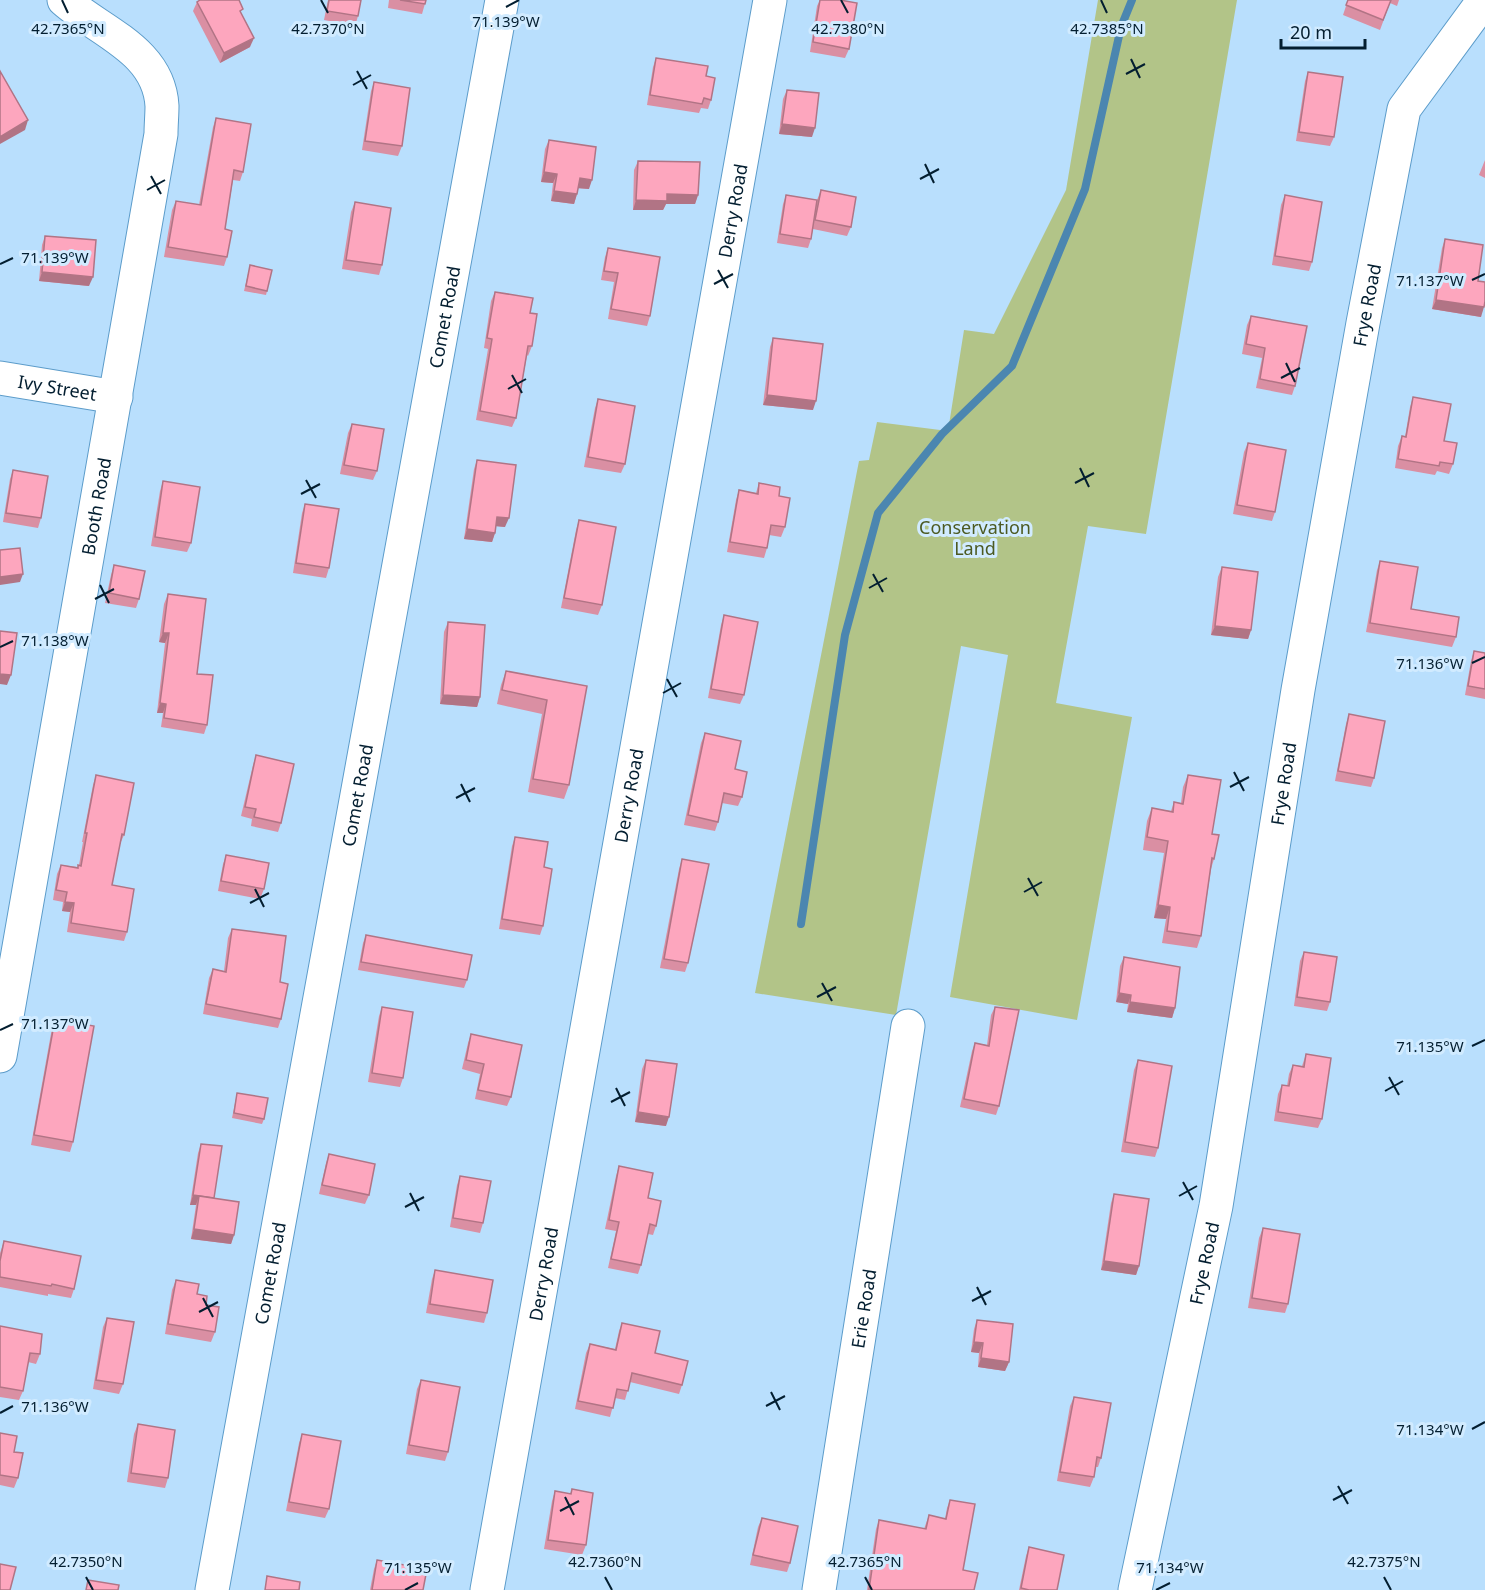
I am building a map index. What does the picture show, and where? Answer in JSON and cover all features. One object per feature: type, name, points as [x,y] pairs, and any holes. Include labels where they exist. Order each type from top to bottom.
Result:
[{"type":"street","name":"Booth Road","points":[[0,1056],[161,134],[162,104],[156,80],[145,62],[133,49],[64,0]]},
{"type":"street","name":"Comet Road","points":[[212,1590],[502,0]]},
{"type":"street","name":"Derry Road","points":[[487,1590],[770,0]]},
{"type":"street","name":"Frye Road","points":[[1134,1590],[1216,1206],[1300,679],[1363,323],[1404,110],[1484,0]]},
{"type":"street","name":"Ivy Street","points":[[0,378],[116,398]]},
{"type":"street","name":"Erie Road","points":[[819,1590],[908,1026]]},
{"type":"green space","name":"Conservation Land","points":[[1098,0],[1237,0],[1146,534],[1088,526],[1056,703],[1132,717],[1077,1020],[950,997],[1008,655],[961,646],[896,1015],[755,993],[859,461],[869,460],[877,422],[948,431],[964,330],[994,334],[1066,190]]},
{"type":"building","points":[[200,0],[239,0],[243,9],[240,11],[254,38],[224,53],[197,2]]},
{"type":"building","points":[[329,0],[361,0],[358,16],[327,11]]},
{"type":"building","points":[[400,0],[426,0],[425,4]]},
{"type":"building","points":[[820,0],[857,3],[849,49],[813,42]]},
{"type":"building","points":[[1348,0],[1391,0],[1383,20],[1346,5]]},
{"type":"building","points":[[656,58],[708,66],[706,76],[715,78],[711,100],[704,98],[702,104],[650,95]]},
{"type":"building","points":[[0,71],[28,120],[0,137]]},
{"type":"building","points":[[1308,72],[1343,77],[1334,137],[1299,132]]},
{"type":"building","points":[[374,82],[410,88],[402,146],[365,141]]},
{"type":"building","points":[[787,90],[819,93],[815,128],[782,124]]},
{"type":"building","points":[[216,118],[251,124],[243,172],[234,170],[225,229],[232,231],[227,257],[168,247],[176,201],[201,205]]},
{"type":"building","points":[[549,140],[596,147],[592,180],[580,178],[577,194],[554,191],[557,174],[544,172]]},
{"type":"building","points":[[638,161],[700,162],[698,195],[667,194],[667,201],[636,200]]},
{"type":"building","points":[[821,190],[856,197],[851,227],[815,220]]},
{"type":"building","points":[[786,195],[817,200],[811,239],[780,234]]},
{"type":"building","points":[[1285,195],[1322,202],[1312,262],[1275,256]]},
{"type":"building","points":[[355,202],[391,208],[382,265],[346,260]]},
{"type":"building","points":[[45,236],[96,240],[93,277],[42,272]]},
{"type":"building","points":[[1445,239],[1483,245],[1478,281],[1485,282],[1484,307],[1436,300]]},
{"type":"building","points":[[608,248],[660,257],[650,316],[611,309],[618,273],[604,271]]},
{"type":"building","points":[[250,265],[272,270],[267,291],[246,286]]},
{"type":"building","points":[[495,292],[533,298],[530,313],[537,314],[532,346],[528,346],[516,418],[480,411],[492,339],[487,338]]},
{"type":"building","points":[[1251,316],[1307,326],[1295,386],[1260,379],[1265,348],[1246,344]]},
{"type":"building","points":[[773,338],[823,344],[816,401],[767,395]]},
{"type":"building","points":[[1413,397],[1451,404],[1444,441],[1457,443],[1453,464],[1440,462],[1439,466],[1398,459],[1402,436],[1406,437]]},
{"type":"building","points":[[598,399],[635,406],[625,464],[588,457]]},
{"type":"building","points":[[352,424],[384,429],[377,471],[344,465]]},
{"type":"building","points":[[1248,443],[1286,450],[1275,512],[1237,505]]},
{"type":"building","points":[[477,460],[516,465],[509,518],[497,517],[495,533],[467,529]]},
{"type":"building","points":[[13,470],[48,476],[41,518],[6,513]]},
{"type":"building","points":[[163,481],[200,487],[191,543],[155,537]]},
{"type":"building","points":[[759,483],[780,487],[779,496],[790,498],[785,527],[771,525],[767,548],[730,542],[739,490],[758,494]]},
{"type":"building","points":[[305,504],[339,509],[329,568],[296,563]]},
{"type":"building","points":[[579,520],[616,527],[602,605],[564,598]]},
{"type":"building","points":[[20,548],[23,574],[0,577],[0,550]]},
{"type":"building","points":[[1380,561],[1418,567],[1411,609],[1459,617],[1456,637],[1370,623]]},
{"type":"building","points":[[114,565],[145,571],[139,599],[109,593]]},
{"type":"building","points":[[1222,567],[1258,572],[1251,630],[1215,626]]},
{"type":"building","points":[[168,594],[206,599],[197,674],[213,675],[207,725],[164,718],[166,704],[160,703],[169,633],[163,633]]},
{"type":"building","points":[[724,615],[758,622],[744,695],[711,689]]},
{"type":"building","points":[[448,622],[485,625],[480,697],[443,695]]},
{"type":"building","points":[[0,631],[17,633],[11,675],[0,674]]},
{"type":"building","points":[[1474,651],[1485,653],[1485,689],[1468,686]]},
{"type":"building","points":[[506,671],[587,686],[569,785],[533,779],[547,700],[502,690]]},
{"type":"building","points":[[1349,714],[1385,721],[1374,778],[1338,771]]},
{"type":"building","points":[[705,733],[741,741],[735,769],[747,772],[742,797],[724,793],[718,822],[688,815]]},
{"type":"building","points":[[256,755],[294,764],[281,823],[254,817],[256,809],[245,807]]},
{"type":"building","points":[[96,775],[134,783],[112,885],[134,889],[127,932],[71,923],[74,903],[65,902],[67,892],[56,890],[61,865],[78,868],[78,865],[81,866]]},
{"type":"building","points":[[1188,775],[1221,780],[1212,834],[1219,835],[1214,859],[1212,858],[1201,936],[1167,931],[1170,907],[1158,905],[1168,841],[1147,837],[1152,808],[1173,812],[1174,802],[1183,804]]},
{"type":"building","points":[[515,837],[548,842],[544,867],[552,869],[543,926],[502,919]]},
{"type":"building","points":[[226,855],[269,863],[264,889],[221,881]]},
{"type":"building","points":[[682,859],[709,864],[688,963],[664,959]]},
{"type":"building","points":[[232,929],[286,936],[280,982],[288,984],[281,1019],[206,1004],[213,969],[226,972]]},
{"type":"building","points":[[366,935],[472,955],[467,980],[361,962]]},
{"type":"building","points":[[1304,952],[1337,957],[1330,1002],[1297,997]]},
{"type":"building","points":[[1124,957],[1180,967],[1175,1008],[1130,1002],[1131,995],[1119,993]]},
{"type":"building","points":[[382,1007],[413,1012],[403,1078],[372,1073]]},
{"type":"building","points":[[995,1007],[1019,1010],[999,1106],[964,1099],[975,1043],[989,1046]]},
{"type":"building","points":[[55,1019],[94,1026],[73,1142],[34,1135]]},
{"type":"building","points":[[471,1034],[522,1045],[511,1097],[478,1090],[484,1064],[466,1060]]},
{"type":"building","points":[[1306,1054],[1331,1058],[1322,1119],[1278,1112],[1282,1085],[1289,1086],[1293,1065],[1304,1067]]},
{"type":"building","points":[[646,1060],[677,1064],[669,1117],[638,1112]]},
{"type":"building","points":[[1138,1060],[1172,1066],[1158,1148],[1125,1142]]},
{"type":"building","points":[[237,1093],[268,1098],[264,1119],[234,1113]]},
{"type":"building","points":[[201,1144],[222,1146],[214,1198],[193,1195]]},
{"type":"building","points":[[329,1154],[375,1164],[369,1195],[322,1185]]},
{"type":"building","points":[[619,1166],[653,1173],[648,1198],[661,1201],[656,1226],[650,1224],[641,1265],[611,1259],[619,1222],[609,1220]]},
{"type":"building","points":[[460,1176],[491,1181],[483,1223],[453,1218]]},
{"type":"building","points":[[1114,1194],[1149,1199],[1139,1266],[1104,1261]]},
{"type":"building","points":[[199,1196],[239,1202],[234,1235],[194,1229]]},
{"type":"building","points":[[1263,1228],[1300,1234],[1288,1304],[1252,1298]]},
{"type":"building","points":[[4,1241],[81,1256],[74,1289],[0,1277]]},
{"type":"building","points":[[435,1270],[493,1280],[487,1313],[430,1304]]},
{"type":"building","points":[[176,1280],[199,1284],[197,1294],[207,1296],[206,1305],[219,1307],[215,1332],[168,1324]]},
{"type":"building","points":[[107,1318],[134,1322],[123,1384],[96,1380]]},
{"type":"building","points":[[977,1320],[1013,1324],[1009,1362],[981,1358],[983,1343],[974,1342]]},
{"type":"building","points":[[622,1323],[660,1331],[655,1353],[688,1361],[682,1385],[632,1373],[628,1391],[617,1389],[613,1408],[578,1401],[590,1344],[616,1350]]},
{"type":"building","points":[[0,1326],[42,1334],[40,1354],[30,1353],[23,1391],[0,1387]]},
{"type":"building","points":[[421,1380],[460,1387],[448,1452],[409,1445]]},
{"type":"building","points":[[1074,1397],[1111,1403],[1101,1458],[1097,1457],[1094,1477],[1060,1472]]},
{"type":"building","points":[[138,1424],[175,1430],[168,1478],[131,1473]]},
{"type":"building","points":[[0,1433],[17,1436],[14,1452],[23,1453],[18,1478],[0,1475]]},
{"type":"building","points":[[302,1434],[341,1441],[329,1509],[289,1502]]},
{"type":"building","points":[[572,1489],[593,1493],[586,1545],[548,1540],[555,1491],[571,1494]]},
{"type":"building","points":[[950,1500],[975,1504],[963,1570],[978,1573],[974,1590],[869,1590],[879,1520],[926,1529],[929,1515],[946,1519]]},
{"type":"building","points":[[762,1518],[798,1526],[790,1563],[753,1555]]},
{"type":"building","points":[[1029,1547],[1064,1555],[1057,1590],[1021,1588]]},
{"type":"building","points":[[377,1560],[427,1569],[423,1590],[372,1590]]},
{"type":"building","points":[[0,1564],[16,1567],[10,1590],[0,1590]]},
{"type":"building","points":[[267,1576],[300,1582],[299,1590],[265,1590]]},
{"type":"building","points":[[88,1580],[119,1585],[118,1590],[86,1590]]},
{"type":"waterway","points":[[801,924],[845,635],[878,513],[942,434],[1012,366],[1085,189],[1121,27],[1132,0]]}]
